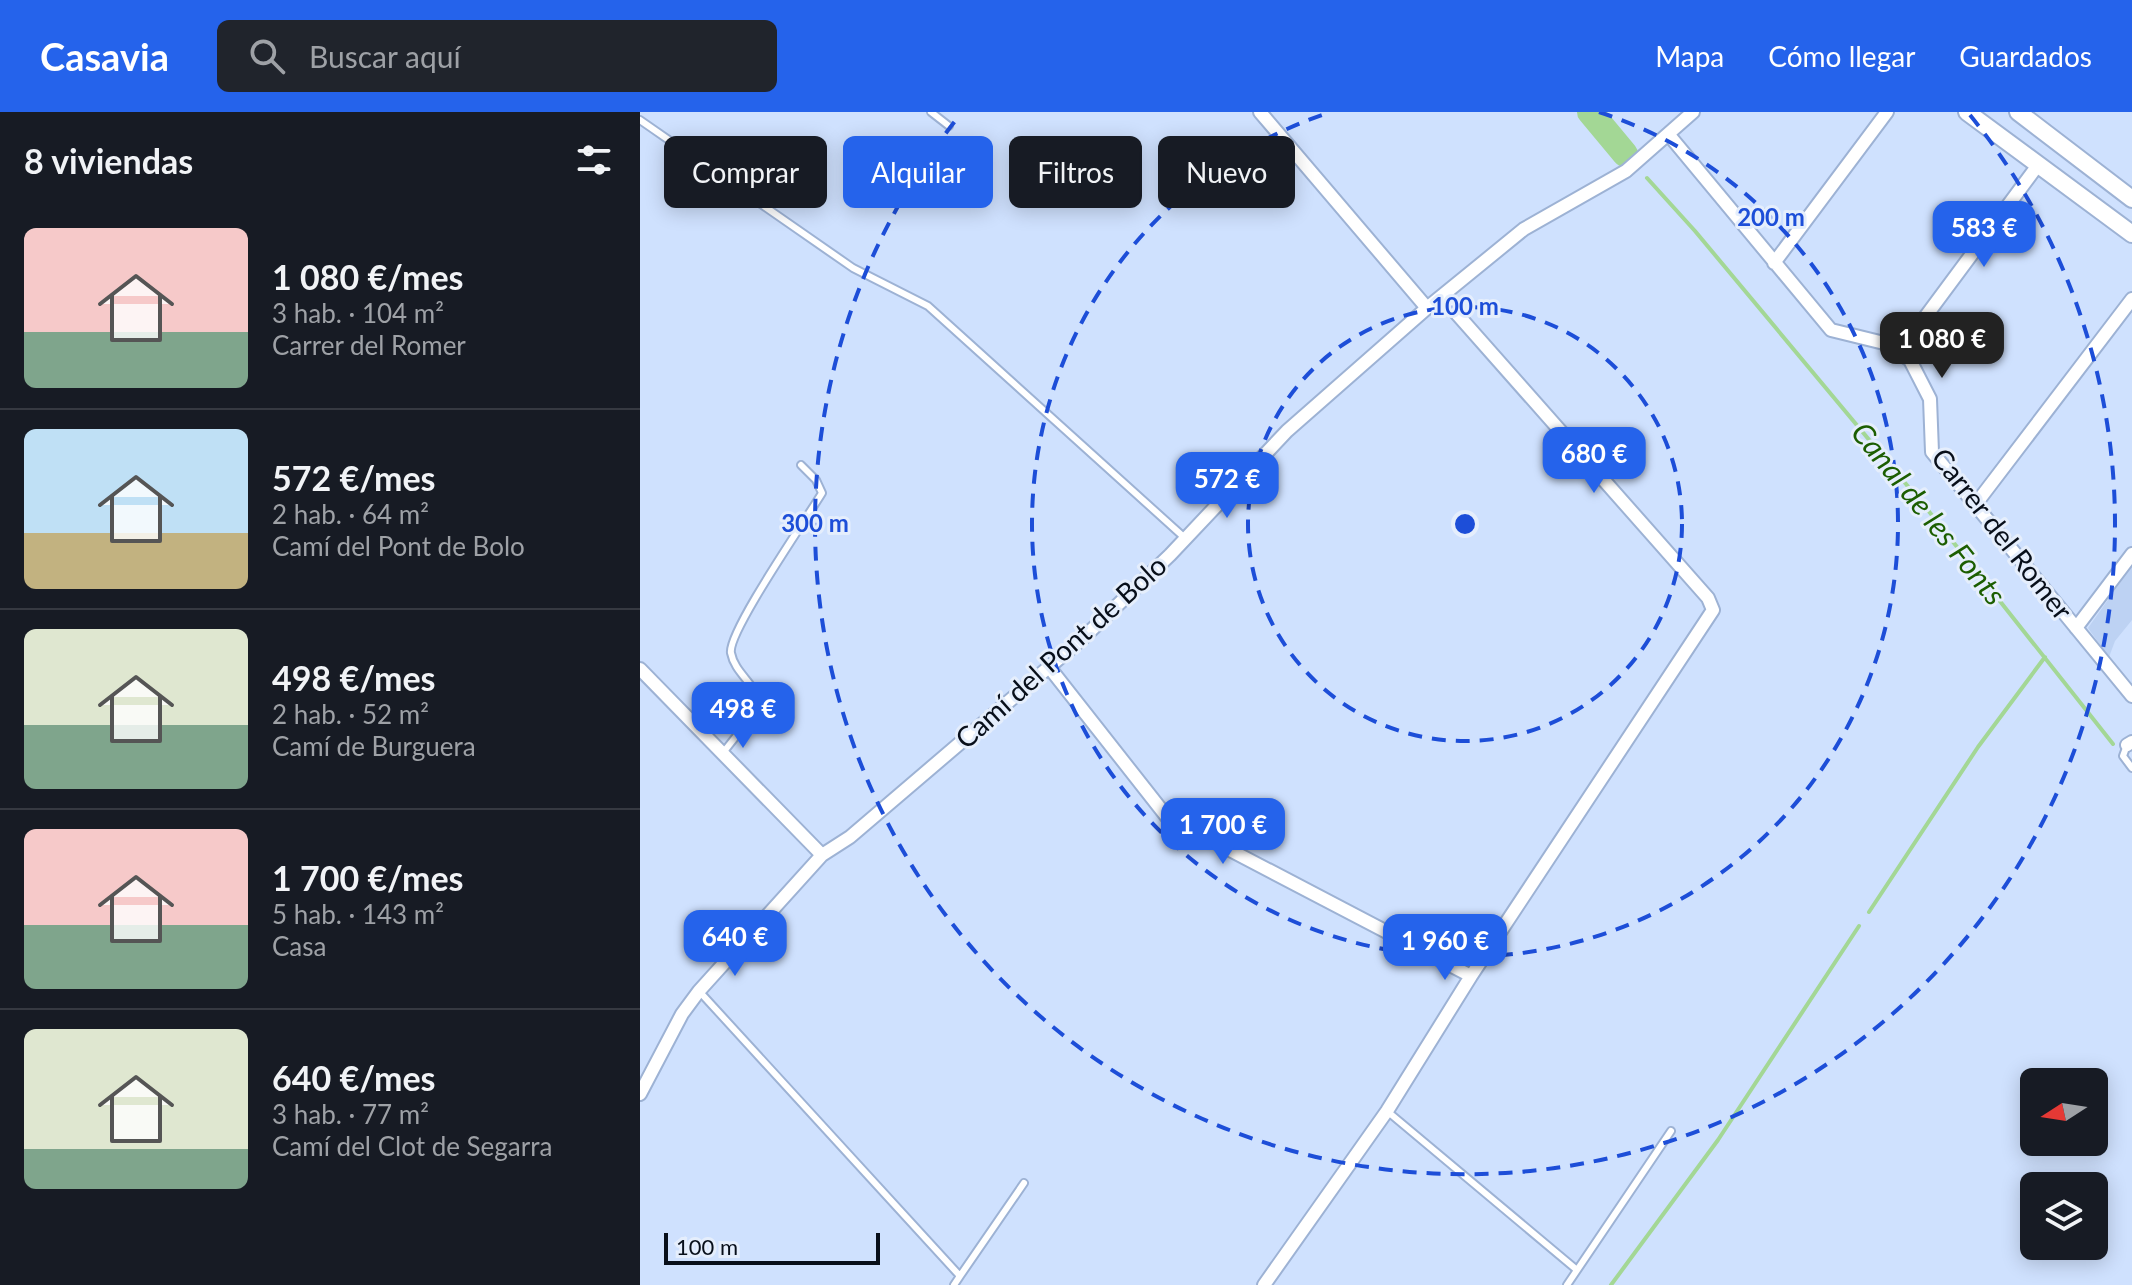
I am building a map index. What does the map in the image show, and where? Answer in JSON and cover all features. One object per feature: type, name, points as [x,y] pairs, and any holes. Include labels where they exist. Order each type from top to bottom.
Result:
[{"type":"street","points":[[1260,112],[1427,308]]},
{"type":"street","name":"Camí del Pont de Bolo","points":[[640,1094],[682,1014],[699,991],[822,855],[850,837],[1049,667],[1186,539],[1287,431],[1427,308],[1524,229],[1645,157],[1693,112]]},
{"type":"street","points":[[1774,263],[1887,112]]},
{"type":"street","points":[[1967,112],[2132,234]]},
{"type":"street","points":[[2018,112],[2132,199]]},
{"type":"street","points":[[1669,135],[1836,334],[1865,337],[1900,351],[2038,165]]},
{"type":"street","points":[[1264,1285],[1387,1111],[1471,976],[1711,617],[1713,604],[1442,297]]},
{"type":"street","points":[[1975,505],[2132,299]]},
{"type":"street","name":"Carrer del Romer","points":[[1900,351],[1917,369],[1927,389],[1932,410],[1932,452],[2132,696]]},
{"type":"street","points":[[2076,628],[2132,554]]},
{"type":"street","points":[[1049,667],[1167,817],[1471,976]]},
{"type":"street","points":[[640,669],[822,855]]},
{"type":"lane","points":[[931,112],[949,126]]},
{"type":"lane","points":[[640,120],[853,268],[928,306],[1186,539]]},
{"type":"lane","points":[[722,754],[760,706],[755,690],[735,666],[732,637],[822,493],[816,480],[801,465]]},
{"type":"lane","points":[[2130,744],[2123,756],[2132,768]]},
{"type":"lane","points":[[699,991],[960,1276]]},
{"type":"lane","points":[[1387,1111],[1577,1270]]},
{"type":"lane","points":[[1567,1285],[1671,1131]]},
{"type":"lane","points":[[954,1285],[1024,1183]]},
{"type":"shaded area","points":[[2132,566],[2132,620],[2115,641],[2109,657],[2088,628]]},
{"type":"waterway","name":"Canal de les Fonts","points":[[1590,112],[1625,154]]},
{"type":"waterway","name":"Canal de les Fonts","points":[[1647,178],[1695,231],[1931,514],[2113,744]]},
{"type":"waterway","points":[[1869,912],[1978,747],[2045,657]]},
{"type":"waterway","points":[[1611,1285],[1718,1140],[1859,926]]}]
